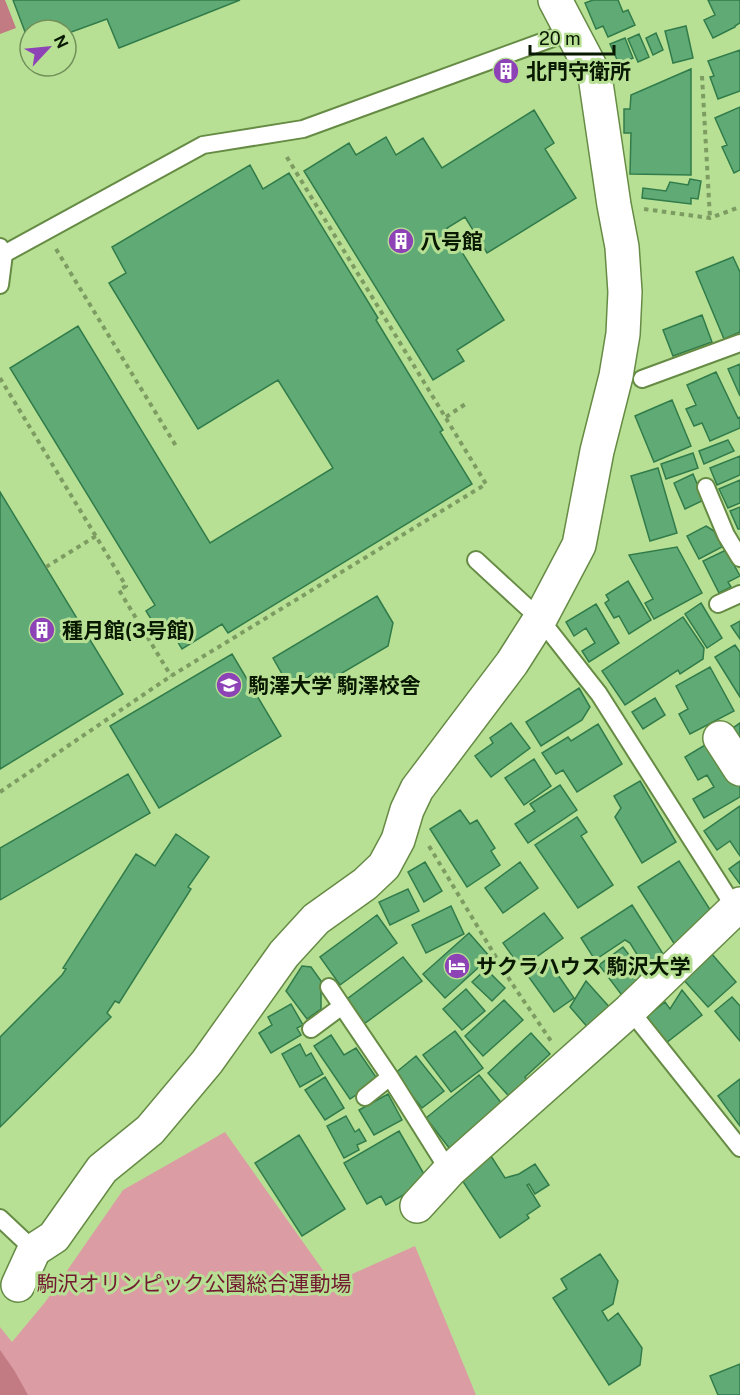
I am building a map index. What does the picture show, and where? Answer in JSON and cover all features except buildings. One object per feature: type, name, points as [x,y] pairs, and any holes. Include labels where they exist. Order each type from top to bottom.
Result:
[{"type":"street","points":[[18,1285],[34,1251],[54,1238],[102,1169],[150,1130],[207,1062],[292,945],[316,919],[365,884],[384,866],[398,840],[407,810],[417,789],[506,671],[540,620],[579,544],[597,451],[616,376],[623,334],[625,292],[622,247],[595,76],[555,0]]},
{"type":"street","points":[[720,738],[740,769]]},
{"type":"street","points":[[417,1206],[449,1171],[630,1010],[738,906]]},
{"type":"lane","points":[[0,285],[2,251],[45,231],[203,145],[303,129],[572,31]]},
{"type":"lane","points":[[642,379],[740,343]]},
{"type":"lane","points":[[706,487],[726,535],[740,558]]},
{"type":"lane","points":[[476,560],[540,620],[599,694],[738,906]]},
{"type":"lane","points":[[718,604],[740,594]]},
{"type":"lane","points":[[329,987],[390,1077],[449,1171]]},
{"type":"lane","points":[[311,1029],[342,1006]]},
{"type":"lane","points":[[630,1010],[740,1148]]},
{"type":"lane","points":[[365,1097],[390,1077]]},
{"type":"lane","points":[[0,1218],[34,1251]]},
{"type":"path","points":[[702,76],[710,218]]},
{"type":"path","points":[[0,792],[171,676],[486,484],[292,167]]},
{"type":"path","points":[[614,205],[710,218],[740,207]]},
{"type":"path","points":[[45,231],[176,446]]},
{"type":"path","points":[[0,378],[126,586],[119,590],[171,676]]},
{"type":"path","points":[[446,417],[468,403]]},
{"type":"path","points":[[46,567],[96,536]]},
{"type":"path","points":[[407,810],[511,982],[568,1066]]},
{"type":"green space","name":"駒沢オリンピック公園総合運動場","points":[[225,1132],[332,1283],[415,1246],[476,1395],[0,1395],[0,1327],[12,1342],[46,1301],[123,1190]]},
{"type":"shaded area","points":[[0,0],[5,0],[16,28],[0,34]]},
{"type":"shaded area","points":[[0,1350],[14,1370],[28,1395],[0,1395]]},
{"type":"place","name":"北門守衛所","points":[[506,71]]},
{"type":"place","name":"八号館","points":[[401,241]]},
{"type":"place","name":"種月館(3号館)","points":[[42,630]]},
{"type":"place","name":"駒澤大学 駒澤校舎","points":[[229,685]]},
{"type":"place","name":"サクラハウス 駒沢大学","points":[[457,966]]}]
